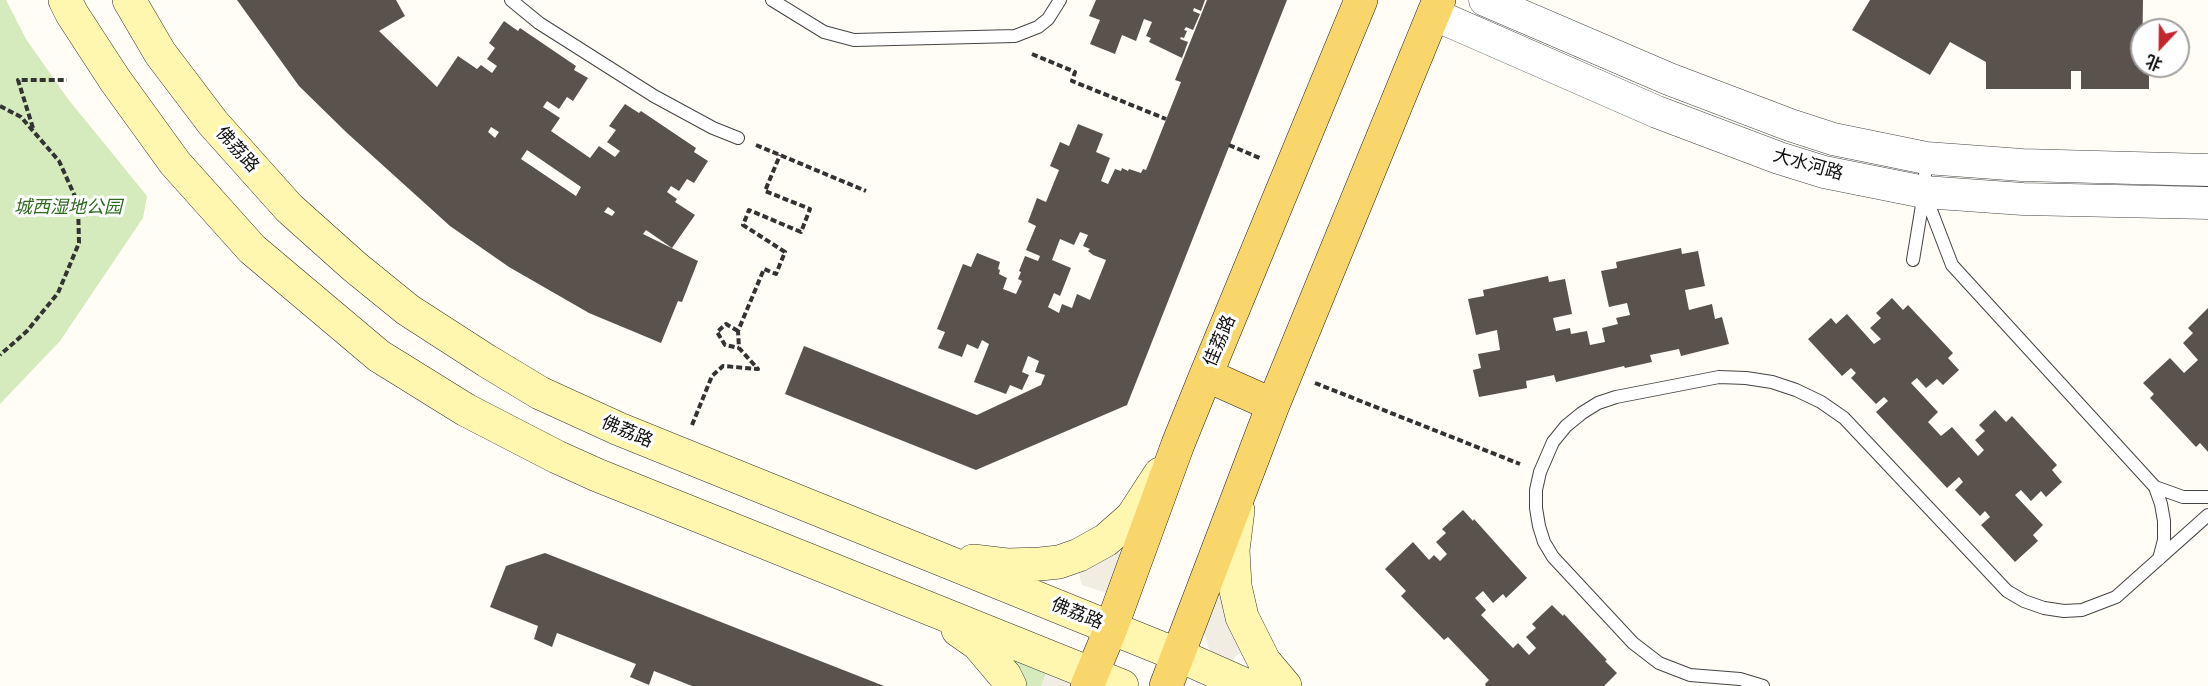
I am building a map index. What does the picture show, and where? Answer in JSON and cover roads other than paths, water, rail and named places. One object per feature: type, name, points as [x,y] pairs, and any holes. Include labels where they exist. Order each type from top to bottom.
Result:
[{"type":"main road","points":[[65,0],[115,80],[175,163],[252,249],[379,356],[466,410],[597,476],[927,608],[1090,680],[1122,686]]},
{"type":"main road","name":"佛荔路","points":[[129,0],[160,53],[213,123],[289,208],[355,267],[408,310],[487,361],[540,393],[609,425],[1112,628],[1248,686]]},
{"type":"main road","name":"佳荔路","points":[[1090,680],[1112,628],[1178,444],[1361,0]]},
{"type":"main road","points":[[1166,686],[1286,372],[1436,7]]},
{"type":"main road","points":[[1206,375],[1273,405]]},
{"type":"main road","points":[[930,555],[1007,565],[1059,562],[1078,555],[1106,540],[1132,518],[1178,444]]},
{"type":"main road","points":[[1240,489],[1233,550],[1234,586],[1242,617],[1253,642],[1264,661],[1285,686]]},
{"type":"main road","points":[[927,608],[978,644],[1005,675],[1010,686]]},
{"type":"street","name":"大水河路","points":[[1485,0],[1669,79],[1833,139],[1926,158],[2022,165],[2208,170]]},
{"type":"street","name":"大水河路","points":[[1436,7],[1657,112],[1779,158],[1824,172],[1924,192],[2023,199],[2208,203]]},
{"type":"lane","points":[[512,0],[539,23],[654,96],[713,128],[738,138]]},
{"type":"lane","points":[[772,0],[811,25],[838,37],[855,40],[1015,36],[1028,32],[1047,19],[1060,0]]},
{"type":"lane","points":[[1913,260],[1924,192],[1926,158]]},
{"type":"lane","points":[[1924,192],[1952,265],[2155,487],[2164,521],[2164,540],[2159,559]]},
{"type":"lane","points":[[1763,686],[1740,679],[1690,675],[1659,663],[1633,643],[1564,571],[1544,542],[1536,508],[1536,490],[1540,472],[1553,442],[1566,426],[1598,403],[1616,397],[1719,377],[1772,382],[1796,390],[1821,402],[1844,418],[2007,591],[2024,601],[2044,608],[2064,611],[2082,610],[2116,597],[2208,515]]},
{"type":"lane","points":[[2155,487],[2183,497],[2208,497]]},
{"type":"park label","name":"城西湿地公园","points":[[68,208]]}]
